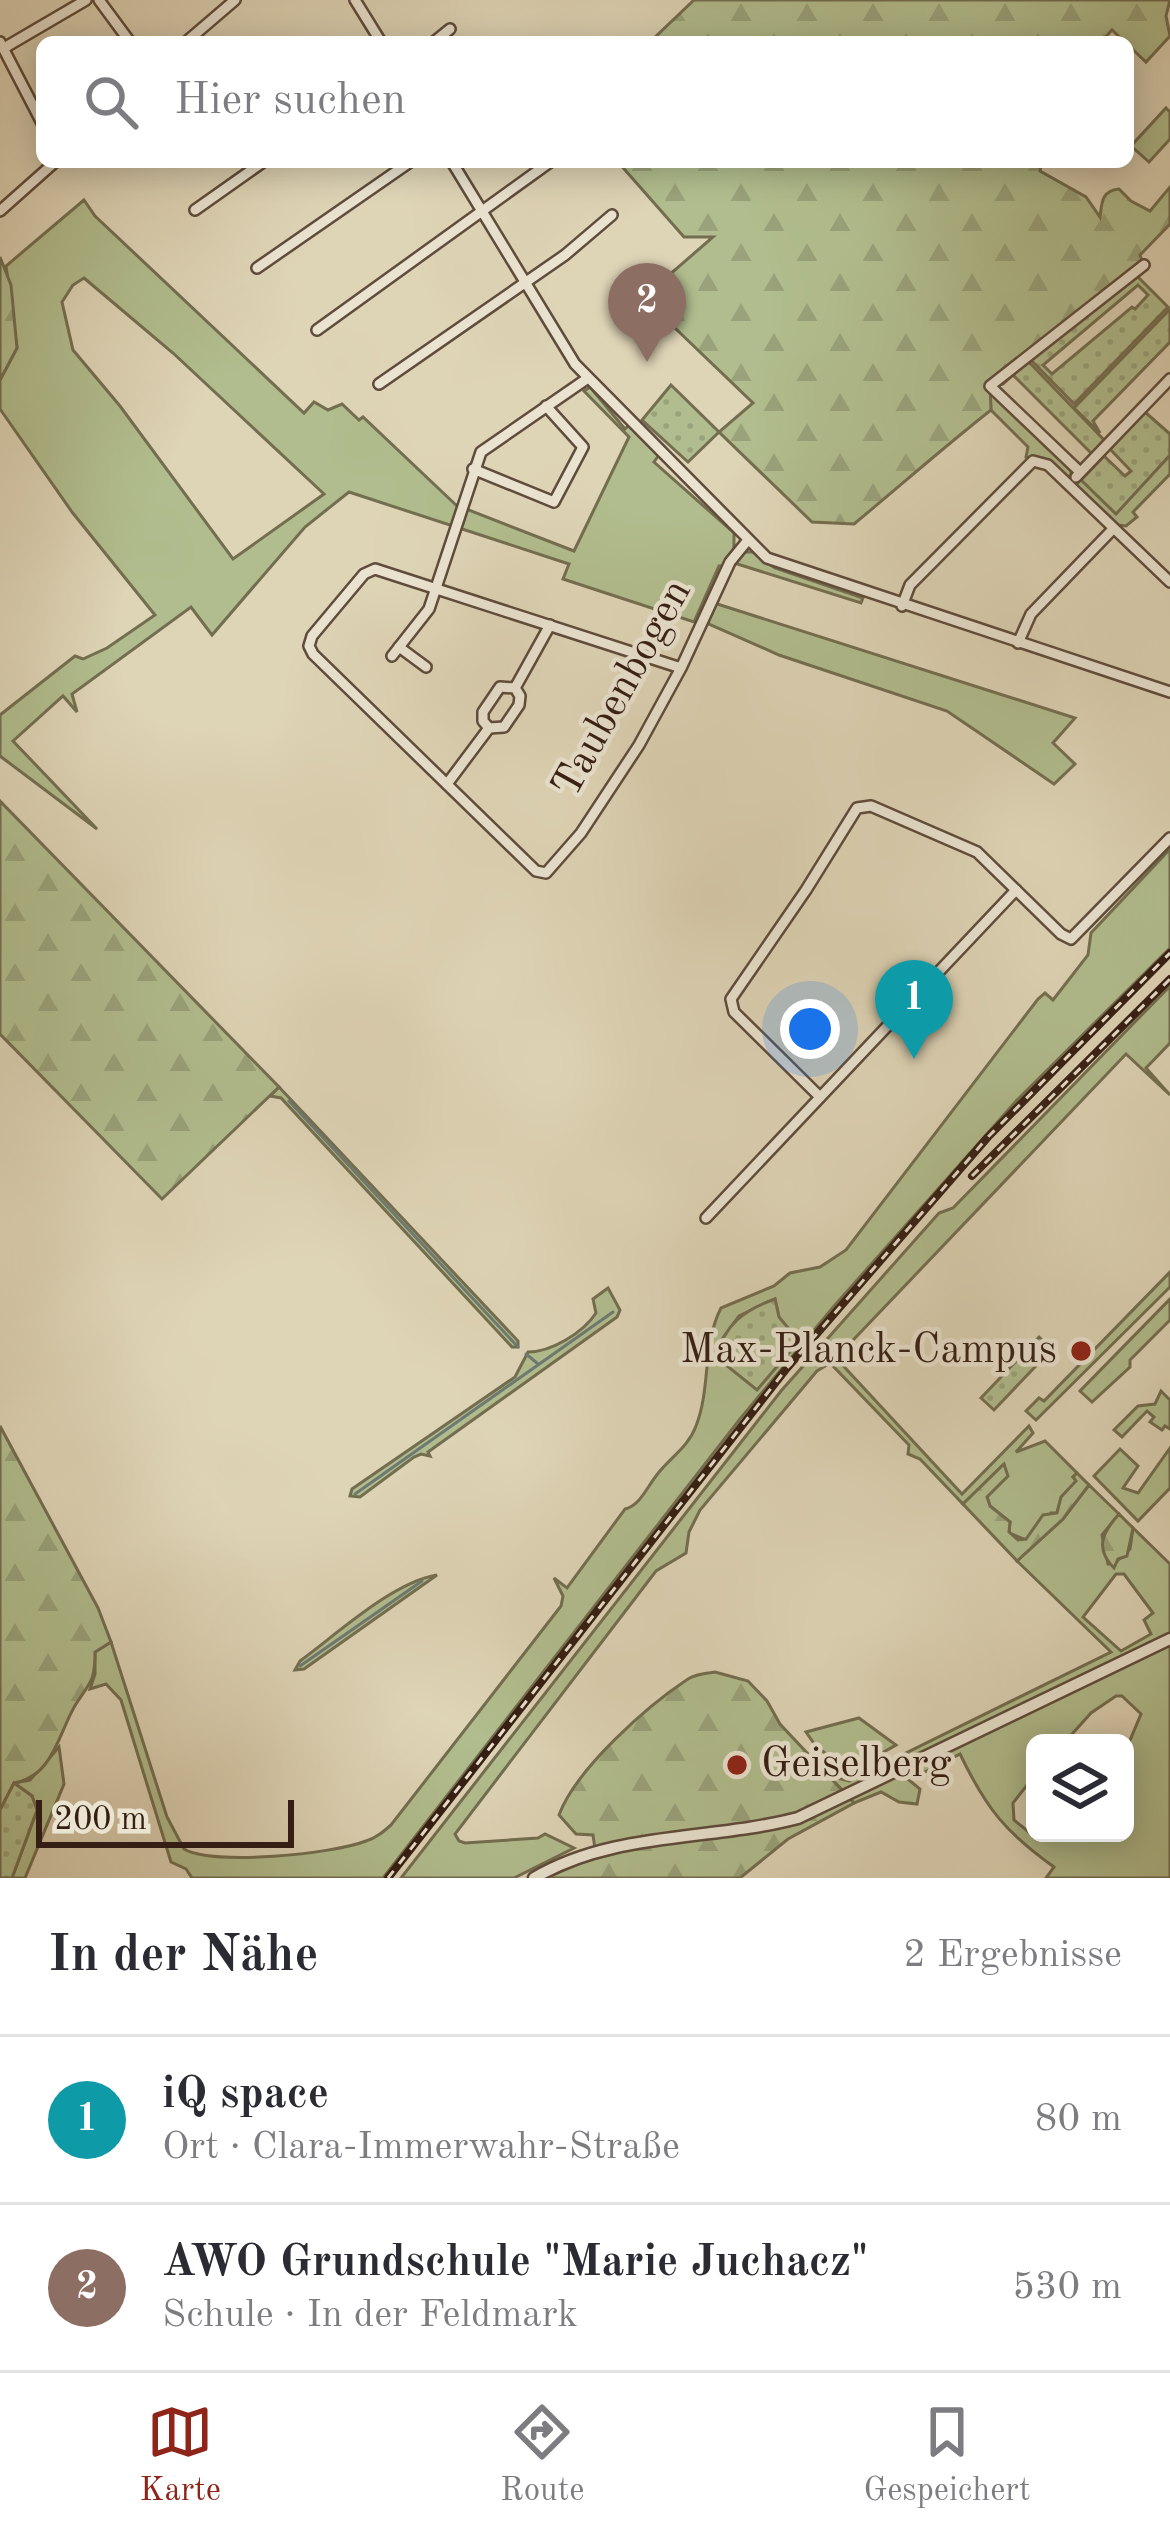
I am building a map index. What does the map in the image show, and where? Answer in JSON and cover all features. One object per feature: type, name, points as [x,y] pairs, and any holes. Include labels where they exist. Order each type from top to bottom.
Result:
[{"type":"street","points":[[36,112],[2,45],[86,0]]},
{"type":"street","points":[[99,0],[126,36]]},
{"type":"street","points":[[193,36],[235,0]]},
{"type":"street","points":[[356,0],[377,36]]},
{"type":"street","points":[[441,36],[450,29]]},
{"type":"street","points":[[0,211],[48,168]]},
{"type":"street","points":[[195,210],[254,168]]},
{"type":"street","points":[[256,268],[401,168]]},
{"type":"street","points":[[455,168],[561,346],[767,558],[1170,692]]},
{"type":"street","points":[[317,330],[542,168]]},
{"type":"street","points":[[379,384],[613,215]]},
{"type":"street","points":[[1080,472],[990,386],[1144,265]]},
{"type":"street","points":[[427,667],[396,651],[426,615],[473,469],[489,445],[588,378]]},
{"type":"street","points":[[1068,485],[1170,379]]},
{"type":"street","points":[[473,469],[554,502],[583,444],[546,406]]},
{"type":"street","points":[[902,606],[910,584],[1029,462],[1043,462],[1170,582]]},
{"type":"street","points":[[1018,643],[1031,614],[1113,529]]},
{"type":"street","name":"Taubenbogen","points":[[447,784],[536,871],[552,869],[618,778],[681,668],[730,562],[748,540]]},
{"type":"street","points":[[514,688],[519,705],[504,727],[489,728],[447,784],[309,646],[371,569],[681,668]]},
{"type":"street","points":[[514,688],[550,626]]},
{"type":"street","points":[[489,728],[483,721],[485,708],[500,687],[514,688]]},
{"type":"street","points":[[820,1097],[734,1012],[731,999],[857,808],[871,806],[977,852],[1061,934],[1074,938],[1170,838]]},
{"type":"street","points":[[706,1218],[1016,890]]},
{"type":"street","points":[[534,1878],[581,1856],[618,1846],[798,1818],[1170,1639]]},
{"type":"green space","points":[[694,0],[1170,0],[1166,16],[1170,36],[1146,62],[1134,51],[1134,36],[1118,36],[1112,30],[1106,36],[656,36]]},
{"type":"green space","points":[[1166,108],[1170,112],[1170,139],[1149,162],[1134,149],[1134,143]]},
{"type":"green space","points":[[623,168],[1041,168],[1086,197],[1100,217],[1104,198],[1113,190],[1119,189],[1150,211],[1170,187],[1170,224],[1140,255],[1144,265],[990,385],[991,410],[854,524],[812,522],[719,432],[753,403],[652,306],[626,319],[618,312],[653,289],[713,237],[684,237]]},
{"type":"green space","points":[[84,200],[95,216],[304,413],[314,402],[328,410],[342,404],[359,420],[363,417],[456,505],[574,551],[629,437],[584,391],[590,387],[625,429],[629,425],[659,455],[654,462],[734,533],[734,548],[724,566],[719,566],[694,622],[563,579],[569,564],[349,492],[305,527],[212,635],[191,607],[72,694],[77,712],[63,696],[13,741],[97,829],[0,756],[0,715],[75,656],[83,659],[107,648],[155,615],[72,512],[0,409],[0,380],[17,348],[6,266]],"holes":[[[84,278],[173,353],[324,494],[233,559],[73,350],[62,302]]]},
{"type":"green space","points":[[0,257],[11,285],[17,348],[0,380]]},
{"type":"green space","points":[[1136,275],[1168,307],[1074,404],[1029,358]],"holes":[[[1138,285],[1148,295],[1052,374],[1043,365]]]},
{"type":"green space","points":[[1170,309],[1170,342],[1093,421],[1100,433],[1074,408]]},
{"type":"green space","points":[[1027,360],[1105,441],[1092,454],[1013,375],[1003,384],[1000,381]]},
{"type":"green space","points":[[671,385],[719,432],[688,462],[642,420]]},
{"type":"green space","points":[[990,392],[1071,469],[1071,476],[1064,477],[1047,461],[1026,457],[1028,447],[991,410]]},
{"type":"green space","points":[[1145,412],[1170,434],[1170,455],[1116,514],[1081,480],[1104,456],[1125,476],[1131,471],[1110,449]]},
{"type":"green space","points":[[1170,455],[1170,474],[1133,512],[1137,517],[1126,526],[1118,525],[1076,486],[1086,470],[1116,513]]},
{"type":"green space","points":[[741,552],[753,552],[775,568],[863,598],[861,603],[731,562]]},
{"type":"green space","points":[[711,602],[1075,718],[1053,743],[1075,764],[1054,784],[947,711],[779,655],[709,624],[705,616]]},
{"type":"green space","points":[[0,801],[279,1087],[162,1199],[0,1034]]},
{"type":"green space","points":[[1170,849],[1170,948],[1017,1100],[835,1305],[740,1419],[383,1878],[192,1878],[171,1862],[121,1700],[106,1684],[90,1689],[95,1652],[111,1642],[167,1817],[184,1849],[220,1857],[302,1854],[350,1846],[379,1834],[391,1825],[561,1606],[563,1596],[554,1578],[567,1588],[625,1509],[639,1500],[688,1441],[701,1412],[711,1337],[721,1308],[774,1286],[790,1273],[820,1267],[846,1250],[1038,999],[1045,993],[1053,1000],[1088,955],[1091,933]],"holes":[[[775,1299],[779,1317],[720,1342],[739,1316]]]},
{"type":"green space","points":[[1170,986],[1170,1043],[1146,1068],[1170,1095],[1126,1054],[836,1358],[962,1494],[1029,1426],[1033,1433],[1016,1452],[1045,1441],[1077,1473],[1057,1513],[1051,1513],[1026,1540],[1009,1533],[1010,1522],[990,1506],[987,1497],[1004,1464],[963,1504],[920,1459],[908,1454],[909,1445],[830,1363],[817,1371],[700,1510],[689,1532],[686,1553],[656,1571],[455,1834],[465,1843],[545,1834],[574,1848],[514,1878],[401,1878],[781,1391],[939,1213],[953,1208]]},
{"type":"green space","points":[[279,1087],[518,1341],[518,1347],[512,1347],[281,1098],[270,1096]]},
{"type":"green space","points":[[1170,1272],[1170,1287],[1036,1420],[1026,1411],[1039,1398],[1044,1401]]},
{"type":"green space","points":[[608,1288],[620,1310],[617,1317],[428,1452],[430,1456],[414,1457],[360,1497],[350,1496],[352,1489],[515,1377],[528,1352],[556,1345],[583,1328],[596,1313],[593,1299]]},
{"type":"green space","points":[[775,1299],[779,1317],[799,1341],[757,1390],[716,1357],[737,1320]]},
{"type":"green space","points":[[1170,1299],[1170,1320],[1092,1402],[1080,1391]]},
{"type":"green space","points":[[1039,1337],[1052,1349],[994,1410],[981,1398]]},
{"type":"green space","points":[[1161,1391],[1170,1400],[1170,1429],[1150,1422],[1154,1417],[1147,1411],[1122,1437],[1114,1430],[1138,1406],[1155,1404]]},
{"type":"green space","points":[[0,1426],[98,1608],[111,1642],[95,1652],[91,1680],[46,1763],[14,1783],[0,1810]]},
{"type":"green space","points":[[1170,1448],[1170,1488],[1138,1521],[1094,1476],[1120,1449],[1138,1466],[1123,1488],[1138,1493]]},
{"type":"green space","points":[[1004,1464],[1008,1476],[987,1497],[990,1506],[1010,1522],[1009,1532],[1018,1540],[1026,1539],[1043,1515],[1057,1513],[1077,1473],[1089,1485],[1063,1519],[1017,1561],[963,1504]]},
{"type":"green space","points":[[1089,1485],[1119,1514],[1102,1535],[1108,1564],[1130,1549],[1133,1528],[1170,1564],[1170,1635],[843,1791],[829,1776],[849,1781],[1111,1652],[1017,1561],[1063,1519]],"holes":[[[1116,1574],[1124,1574],[1153,1613],[1144,1620],[1151,1634],[1121,1651],[1083,1617]]]},
{"type":"green space","points":[[1119,1514],[1133,1528],[1127,1556],[1118,1559],[1114,1568],[1104,1554],[1103,1540]]},
{"type":"green space","points":[[437,1575],[304,1669],[295,1670],[300,1661],[384,1598]]},
{"type":"green space","points":[[1170,1643],[1170,1878],[1046,1878],[1054,1867],[998,1818],[960,1754],[909,1780],[920,1789],[917,1804],[899,1802],[881,1792],[854,1803],[849,1798]]},
{"type":"green space","points":[[715,1672],[748,1681],[780,1724],[854,1803],[788,1839],[740,1878],[546,1878],[596,1856],[593,1835],[576,1834],[559,1815],[581,1778],[653,1705],[691,1677]]},
{"type":"green space","points":[[859,1718],[896,1745],[848,1772],[806,1732]]},
{"type":"green space","points":[[59,1747],[64,1784],[25,1878],[12,1878],[37,1810],[32,1796],[14,1783],[30,1780]]},
{"type":"green space","points":[[14,1783],[32,1796],[37,1810],[12,1878],[0,1878],[0,1810]]},
{"type":"waterway","points":[[289,1101],[518,1347]]},
{"type":"waterway","points":[[355,1494],[613,1312]]},
{"type":"waterway","points":[[526,1354],[537,1363]]},
{"type":"waterway","points":[[300,1666],[422,1581]]},
{"type":"railway","points":[[388,1878],[787,1368],[988,1137],[1170,953]]},
{"type":"railway","points":[[972,1176],[1170,979]]},
{"type":"place","name":"AWO Grundschule \"Marie Juchacz\"","points":[[647,362]]},
{"type":"place","name":"iQ space","points":[[914,1059]]},
{"type":"place","name":"Max-Planck-Campus","points":[[1081,1351]]},
{"type":"place","name":"Geiselberg","points":[[737,1765]]}]
